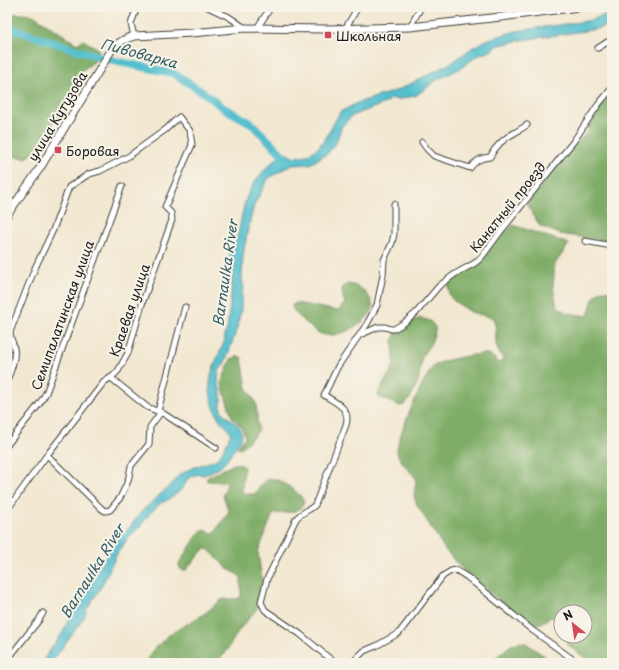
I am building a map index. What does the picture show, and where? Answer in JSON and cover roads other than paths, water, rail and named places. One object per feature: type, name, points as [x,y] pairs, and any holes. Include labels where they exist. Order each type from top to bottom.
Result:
[{"type":"main road","points":[[134,36],[246,28],[345,29],[410,27],[501,18],[579,7]]},
{"type":"main road","name":"улица Кутузова","points":[[7,215],[40,168],[112,49],[118,43],[134,36]]},
{"type":"street","points":[[134,36],[131,24],[137,7]]},
{"type":"street","points":[[208,7],[229,17],[246,28]]},
{"type":"street","points":[[257,28],[271,7]]},
{"type":"street","points":[[345,29],[358,7]]},
{"type":"street","points":[[410,27],[421,7]]},
{"type":"street","points":[[598,48],[612,39]]},
{"type":"street","name":"Канатный проезд","points":[[359,336],[378,327],[394,329],[404,323],[416,313],[439,286],[481,258],[573,142],[598,104],[612,88]]},
{"type":"street","name":"Краевая улица","points":[[7,380],[12,367],[15,351],[10,337],[10,332],[35,268],[53,230],[69,187],[89,174],[100,171],[129,156],[165,130],[179,117],[190,131],[192,147],[165,207],[171,213],[172,220],[143,301],[128,353],[120,368],[104,382],[47,455],[7,510]]},
{"type":"street","points":[[422,142],[434,156],[470,168],[475,162],[483,157],[490,157],[495,147],[510,135],[527,125]]},
{"type":"street","name":"Семипалатинская улица","points":[[7,445],[40,403],[46,393],[122,186]]},
{"type":"street","name":"Канатный проезд","points":[[335,663],[300,634],[265,610],[261,602],[267,579],[296,519],[303,512],[312,508],[315,504],[346,425],[348,419],[342,406],[324,395],[338,366],[367,324],[377,305],[384,260],[392,243],[394,234],[394,204]]},
{"type":"street","points":[[585,241],[612,246]]},
{"type":"street","points":[[47,455],[104,510],[110,510],[120,498],[128,481],[131,466],[149,444],[150,427],[159,412],[184,307]]},
{"type":"street","points":[[110,378],[147,407],[159,412],[216,448]]},
{"type":"street","points":[[352,663],[364,651],[399,633],[443,576],[456,570],[467,577],[532,630],[578,663]]},
{"type":"street","points":[[7,660],[43,613]]},
{"type":"water","points":[[612,13],[612,23],[598,29],[516,41],[499,45],[491,51],[477,56],[461,68],[435,81],[417,95],[398,100],[391,98],[388,102],[352,116],[342,126],[336,143],[328,153],[310,164],[292,165],[268,179],[254,205],[243,256],[242,279],[244,288],[242,291],[241,310],[236,332],[225,362],[219,371],[218,382],[221,393],[221,410],[226,416],[237,424],[242,433],[241,440],[221,467],[204,475],[198,474],[187,479],[184,486],[178,492],[162,502],[150,513],[118,552],[101,587],[87,609],[84,618],[51,663],[41,663],[63,632],[76,602],[117,540],[130,527],[140,513],[174,482],[179,475],[192,468],[215,460],[220,456],[231,434],[229,429],[219,419],[213,405],[210,386],[211,378],[216,360],[225,340],[224,335],[227,330],[233,262],[229,256],[237,238],[246,198],[254,183],[266,169],[285,152],[292,157],[308,155],[319,147],[340,112],[357,103],[398,90],[454,61],[473,47],[489,39],[516,31],[587,21]]},
{"type":"waterway","name":"Пивоварка","points":[[7,27],[119,62],[173,73],[207,95],[222,107],[251,123],[288,160]]},
{"type":"place","name":"Школьная","points":[[328,35]]},
{"type":"place","name":"Боровая","points":[[58,150]]},
{"type":"water label","name":"Barnaulka River","points":[[225,273]]},
{"type":"water label","name":"Barnaulka River","points":[[92,571]]}]
